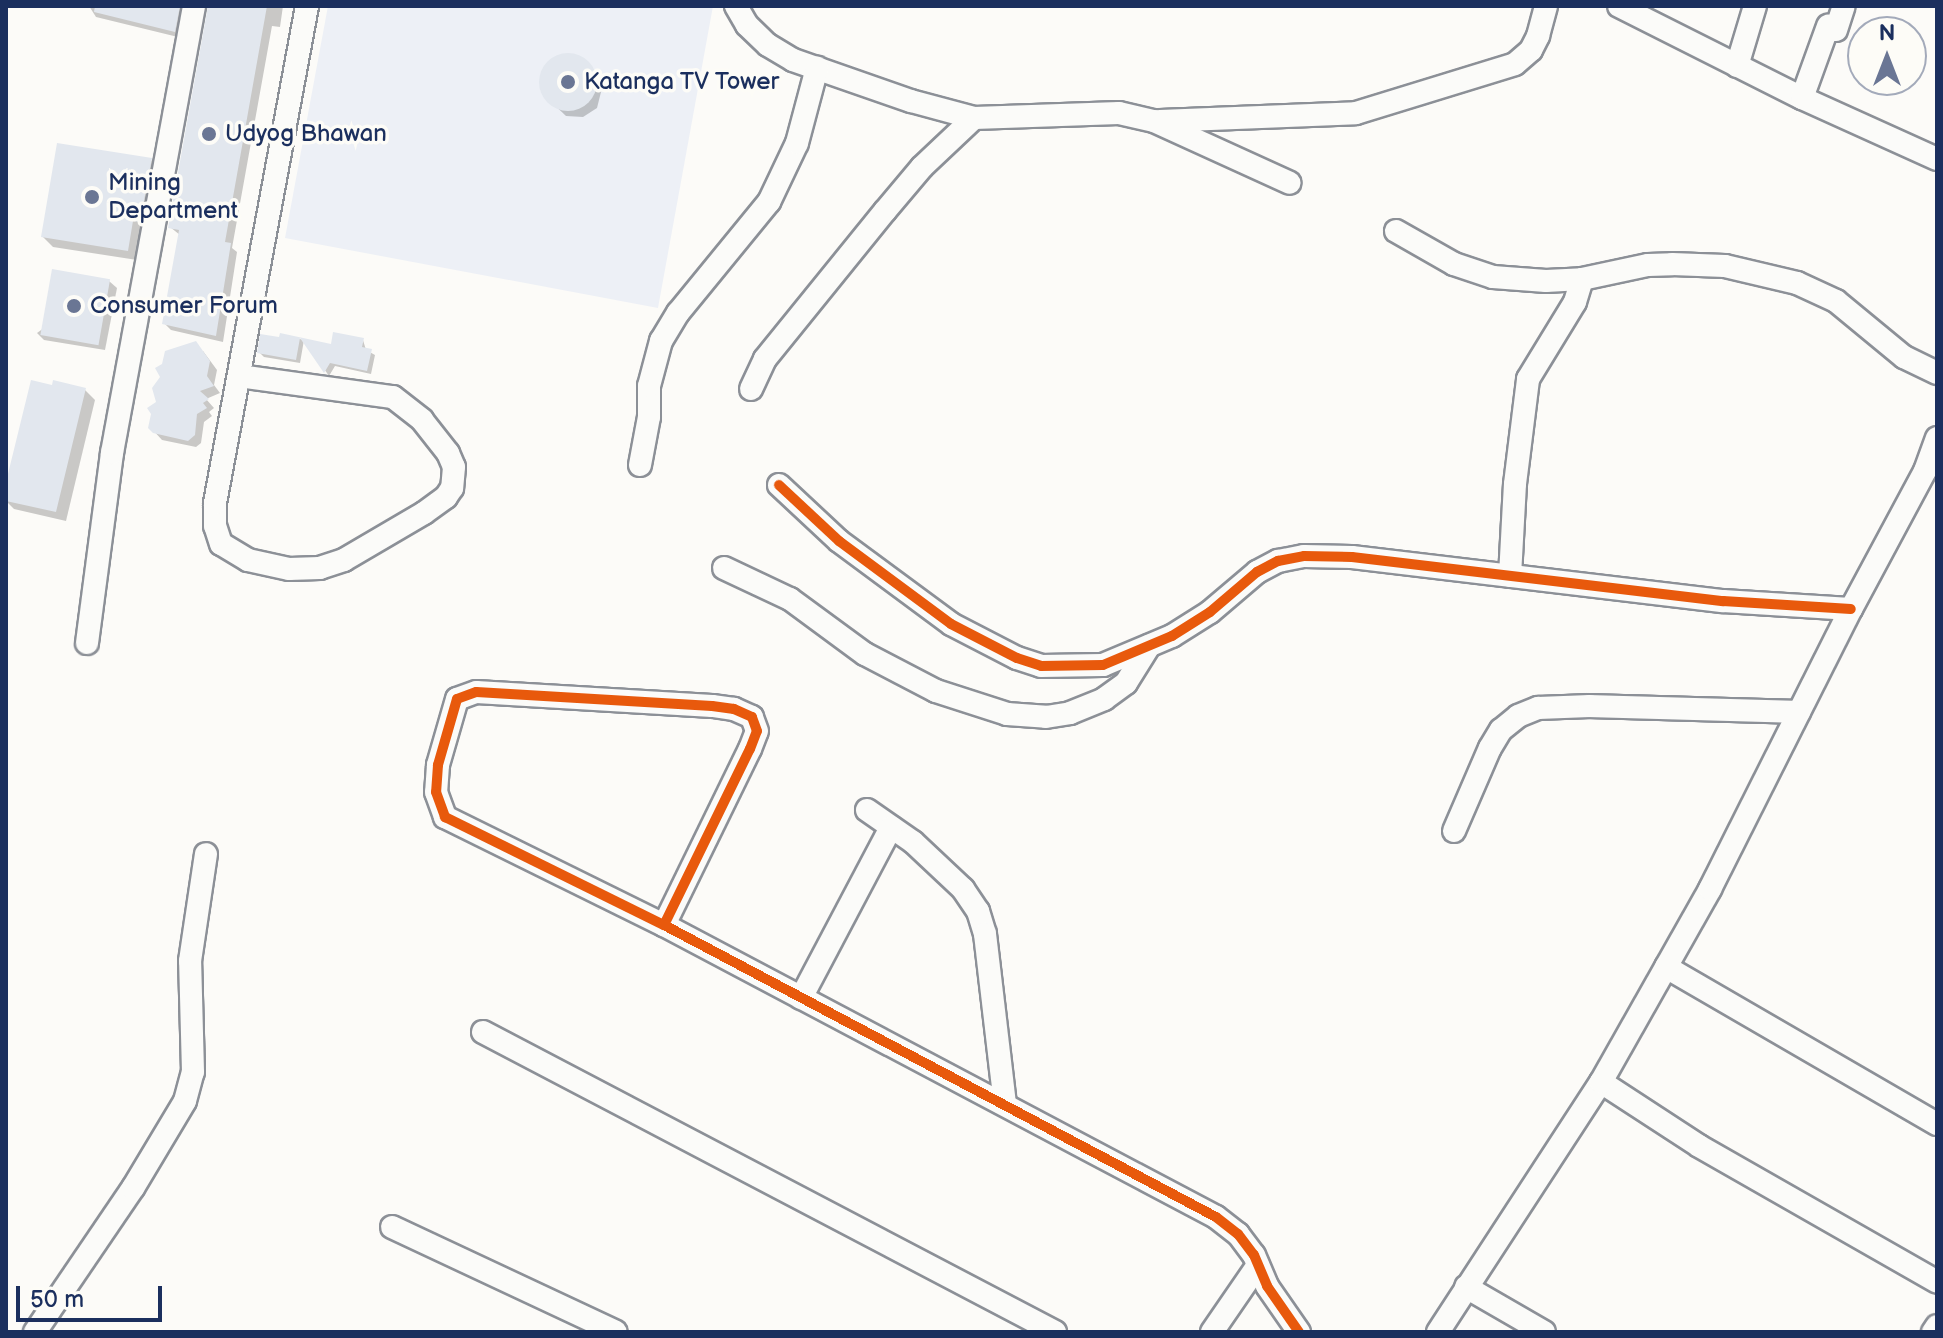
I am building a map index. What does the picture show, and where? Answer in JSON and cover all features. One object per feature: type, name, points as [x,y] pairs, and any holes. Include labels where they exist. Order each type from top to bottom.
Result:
[{"type":"street","points":[[87,643],[112,453],[194,6]]},
{"type":"street","points":[[239,376],[393,397],[422,420],[448,453],[454,467],[452,488],[446,497],[424,513],[344,560],[320,568],[289,569],[232,553],[221,544],[215,526],[215,503],[307,6]]},
{"type":"street","points":[[736,6],[747,25],[768,45],[793,60],[911,101],[974,118],[1119,113],[1154,121],[1290,183]]},
{"type":"street","points":[[1154,121],[1356,113],[1515,64],[1531,50],[1546,6]]},
{"type":"street","points":[[1619,6],[1802,98],[1937,159]]},
{"type":"street","points":[[1737,66],[1755,6]]},
{"type":"street","points":[[1802,98],[1844,6]]},
{"type":"street","points":[[640,465],[649,417],[649,386],[661,341],[678,313],[769,202],[797,143],[817,68]]},
{"type":"street","points":[[751,389],[765,359],[885,211],[922,167],[974,118]]},
{"type":"street","points":[[1396,231],[1454,264],[1493,277],[1546,281],[1582,279],[1648,265],[1672,264],[1725,266],[1797,283],[1836,301],[1904,357],[1937,373]]},
{"type":"street","points":[[1510,576],[1515,484],[1528,379],[1575,302],[1582,279]]},
{"type":"street","points":[[1438,1332],[1601,1082],[1666,967],[1925,471],[1937,438]]},
{"type":"street","points":[[779,485],[839,541],[951,624],[1017,658],[1041,666],[1103,665],[1149,646],[1172,636],[1210,612],[1257,572],[1278,561],[1304,556],[1352,557],[1723,601],[1851,609]]},
{"type":"street","points":[[724,568],[790,599],[865,654],[936,691],[1007,714],[1046,717],[1070,713],[1104,699],[1126,683],[1149,646]]},
{"type":"street","points":[[664,925],[750,749],[757,731],[752,717],[734,709],[712,706],[476,692],[457,699],[438,765],[436,792],[445,817],[664,925],[1216,1217],[1238,1234],[1273,1296],[1299,1332]]},
{"type":"street","points":[[1454,831],[1501,730],[1518,716],[1538,708],[1590,706],[1799,712]]},
{"type":"street","points":[[867,810],[963,889],[978,911],[985,934],[1005,1104]]},
{"type":"street","points":[[801,998],[891,827]]},
{"type":"street","points":[[35,1332],[133,1188],[185,1101],[193,1072],[191,949],[206,854]]},
{"type":"street","points":[[1666,967],[1937,1124]]},
{"type":"street","points":[[483,1032],[1055,1332]]},
{"type":"street","points":[[1601,1082],[1699,1146],[1937,1282]]},
{"type":"street","points":[[392,1227],[616,1332]]},
{"type":"street","points":[[1212,1332],[1258,1265]]},
{"type":"street","points":[[1466,1287],[1544,1332]]},
{"type":"street","points":[[1933,1332],[1937,1326]]},
{"type":"shaded area","points":[[328,6],[713,6],[658,308],[285,238]]},
{"type":"building","points":[[95,6],[180,6],[175,32],[94,12]]},
{"type":"building","name":"Udyog Bhawan","points":[[208,6],[267,6],[225,242],[231,243],[216,336],[162,324],[179,230],[168,228]]},
{"type":"building","name":"Katanga TV Tower","points":[[568,53],[579,55],[588,62],[595,71],[595,93],[588,102],[579,109],[568,111],[557,109],[548,102],[541,93],[539,82],[541,71],[548,62],[557,55]]},
{"type":"building","name":"Mining Department","points":[[57,143],[152,158],[140,222],[133,221],[128,251],[41,237]]},
{"type":"building","name":"Consumer Forum","points":[[52,269],[110,279],[98,345],[40,335]]},
{"type":"building","points":[[333,332],[364,338],[362,347],[372,349],[367,371],[330,363],[324,373],[300,338],[296,360],[257,353],[260,334],[279,337],[280,333],[331,344]]},
{"type":"building","points":[[196,341],[210,361],[207,376],[214,386],[200,391],[209,399],[203,403],[207,408],[197,414],[195,435],[188,441],[153,433],[148,428],[151,414],[147,408],[156,402],[152,388],[160,377],[155,368],[162,364],[165,351]]},
{"type":"building","points":[[31,380],[52,385],[53,380],[86,388],[56,512],[6,501],[6,482]]},
{"type":"cycle path","points":[[779,485],[839,541],[951,624],[1017,658],[1041,666],[1103,665],[1172,636],[1210,612],[1257,572],[1278,561],[1304,556],[1352,557],[1723,601],[1851,609]]},
{"type":"cycle path","points":[[664,925],[750,749],[757,731],[752,717],[734,709],[712,706],[476,692],[457,699],[438,765],[436,792],[445,817],[664,925],[1216,1217],[1238,1234],[1254,1255],[1267,1286],[1299,1332]]},
{"type":"place","name":"Katanga TV Tower","points":[[568,82]]},
{"type":"place","name":"Udyog Bhawan","points":[[209,134]]},
{"type":"place","name":"Mining Department","points":[[92,197]]},
{"type":"place","name":"Consumer Forum","points":[[74,306]]}]
